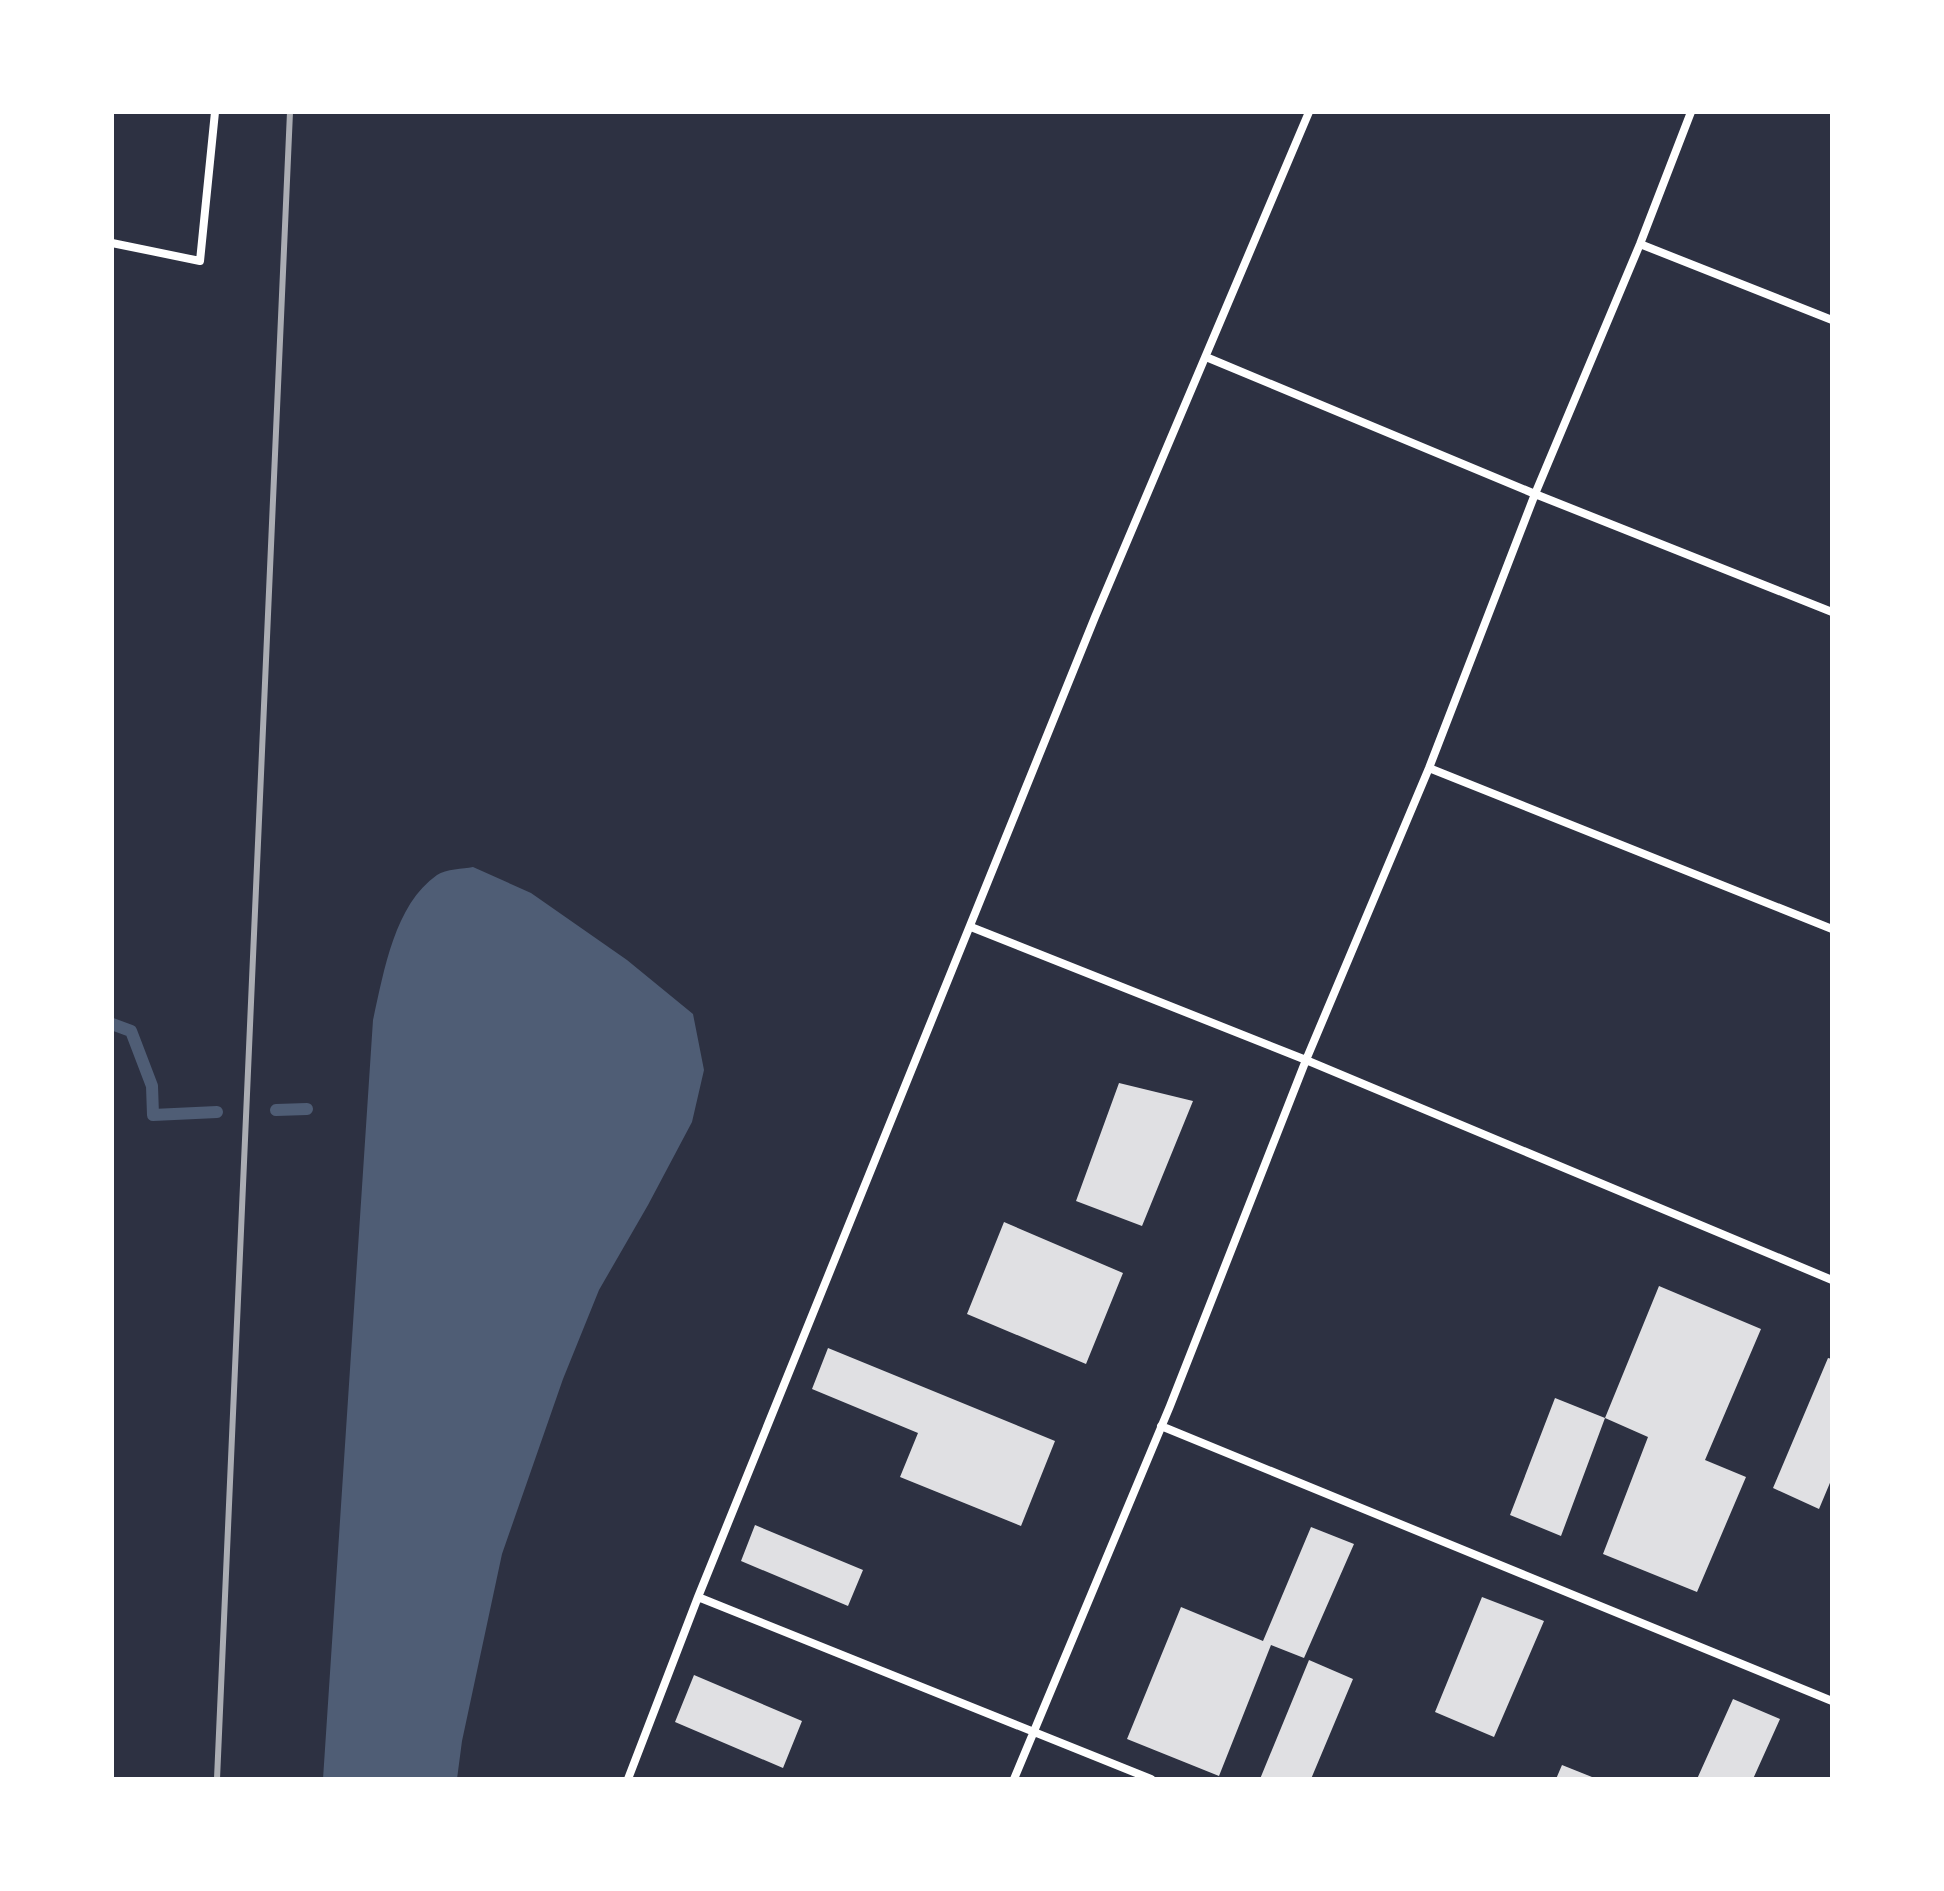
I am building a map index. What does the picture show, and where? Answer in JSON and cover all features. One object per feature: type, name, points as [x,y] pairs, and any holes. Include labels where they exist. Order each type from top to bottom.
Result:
[{"type":"street","points":[[112,243],[200,261],[215,112]]},
{"type":"street","points":[[628,1779],[698,1597],[1095,617],[1309,112]]},
{"type":"street","points":[[1014,1779],[1161,1426],[1306,1060],[1429,768],[1535,494],[1640,244],[1691,112]]},
{"type":"street","points":[[1640,244],[1832,320]]},
{"type":"street","points":[[1206,357],[1535,494],[1832,612]]},
{"type":"street","points":[[1429,768],[1832,929]]},
{"type":"street","points":[[971,927],[1306,1060],[1832,1280]]},
{"type":"street","points":[[1161,1426],[1832,1701]]},
{"type":"street","points":[[698,1597],[1151,1779]]},
{"type":"water","points":[[473,867],[531,893],[627,960],[693,1014],[704,1070],[692,1122],[599,1290],[563,1379],[502,1554],[462,1741],[457,1779],[323,1779],[373,1020],[393,941],[410,904],[437,875]]},
{"type":"building","points":[[1119,1083],[1193,1101],[1142,1226],[1076,1201]]},
{"type":"building","points":[[1004,1222],[1123,1273],[1086,1364],[967,1314]]},
{"type":"building","points":[[1659,1286],[1761,1329],[1705,1460],[1746,1477],[1697,1592],[1603,1554],[1648,1437],[1605,1418]]},
{"type":"building","points":[[828,1348],[1055,1441],[1021,1526],[900,1477],[918,1433],[812,1389]]},
{"type":"building","points":[[1828,1358],[1832,1359],[1832,1478],[1819,1509],[1773,1488]]},
{"type":"building","points":[[1555,1398],[1605,1418],[1561,1536],[1510,1515]]},
{"type":"building","points":[[755,1525],[863,1570],[848,1606],[741,1561]]},
{"type":"building","points":[[1311,1527],[1354,1544],[1304,1658],[1271,1645],[1219,1776],[1127,1739],[1181,1607],[1263,1641]]},
{"type":"building","points":[[1482,1597],[1544,1621],[1494,1737],[1435,1712]]},
{"type":"building","points":[[1309,1660],[1353,1679],[1311,1779],[1260,1779]]},
{"type":"building","points":[[694,1675],[802,1721],[783,1768],[675,1722]]},
{"type":"building","points":[[1733,1699],[1780,1719],[1753,1779],[1697,1779]]},
{"type":"building","points":[[1562,1765],[1597,1779],[1556,1779]]},
{"type":"waterway","points":[[112,1024],[131,1031],[152,1086],[153,1115],[217,1112]]},
{"type":"waterway","points":[[276,1110],[307,1109]]},
{"type":"railway","points":[[217,1779],[290,112]]}]
